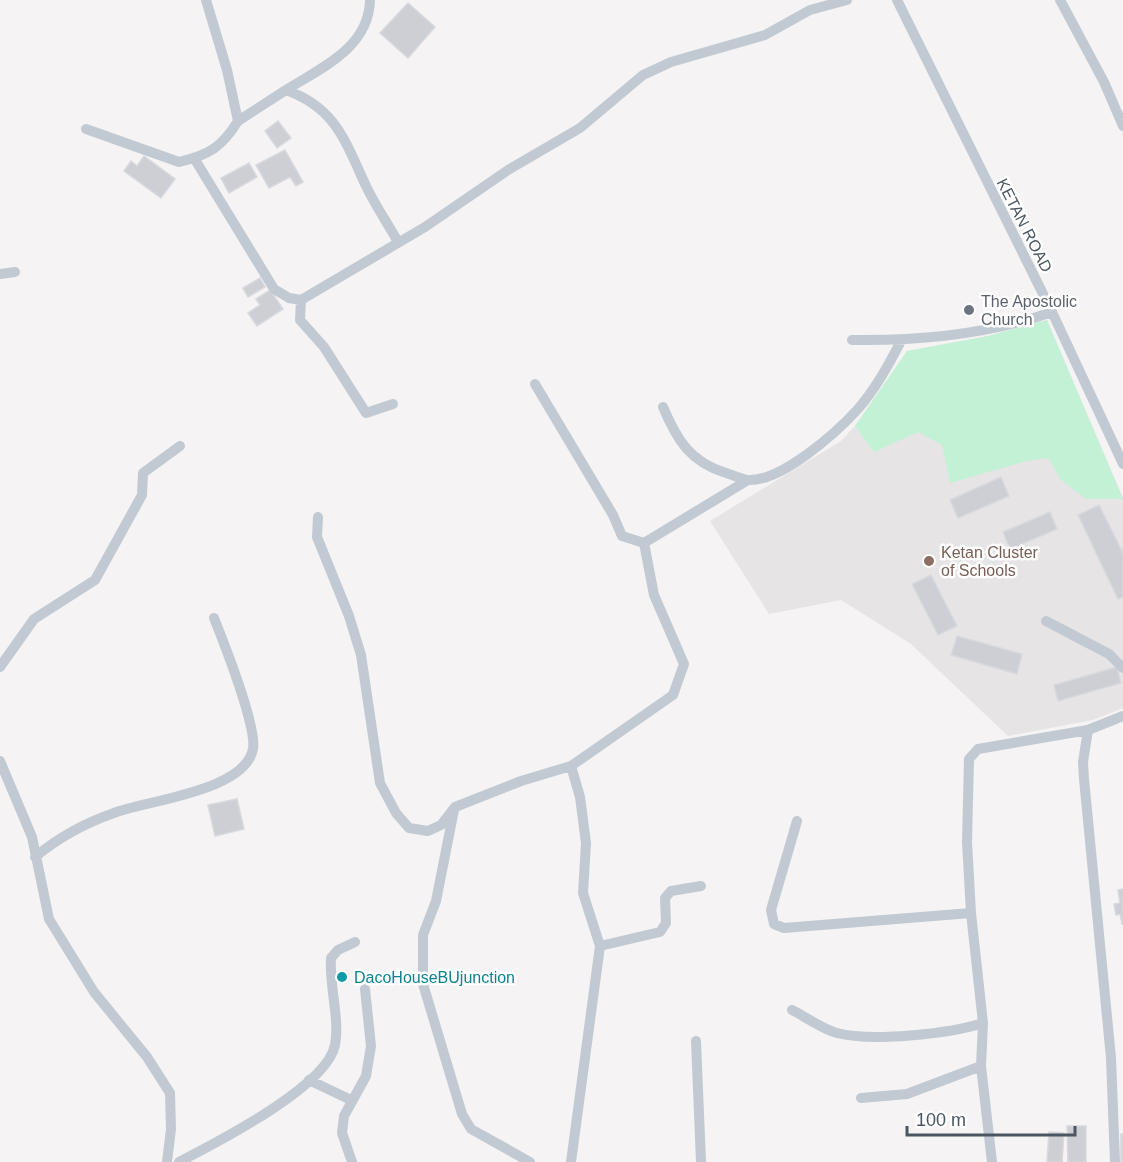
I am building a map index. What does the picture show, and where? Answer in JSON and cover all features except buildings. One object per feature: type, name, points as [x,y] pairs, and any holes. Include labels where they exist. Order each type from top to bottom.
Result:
[{"type":"street","points":[[206,0],[227,70],[238,121]]},
{"type":"street","points":[[86,129],[171,160],[179,162],[194,158],[225,142],[238,121],[342,56],[358,37],[370,16],[370,0]]},
{"type":"street","points":[[194,158],[274,289],[289,298],[300,300],[398,242],[508,170],[580,128],[643,75],[671,62],[765,34],[810,10],[846,0]]},
{"type":"street","name":"KETAN ROAD","points":[[897,0],[1052,312],[1123,464]]},
{"type":"street","points":[[1060,0],[1104,82],[1123,126]]},
{"type":"street","points":[[285,90],[302,96],[329,116],[347,142],[366,188],[398,242]]},
{"type":"street","points":[[0,274],[15,272]]},
{"type":"street","points":[[300,300],[300,320],[324,347],[366,413],[393,404]]},
{"type":"street","points":[[852,339],[901,340],[976,331],[1052,312]]},
{"type":"street","points":[[535,384],[613,515],[622,536],[644,543],[748,480],[773,475],[807,455],[857,410],[889,364],[901,340]]},
{"type":"street","points":[[663,407],[676,439],[690,453],[715,470],[748,480]]},
{"type":"street","points":[[0,667],[34,619],[95,580],[142,495],[143,473],[180,446]]},
{"type":"street","points":[[318,517],[317,537],[349,616],[361,655],[380,783],[396,813],[409,828],[428,831],[441,825],[455,807],[521,781],[571,766],[673,695],[680,682],[684,664],[654,596],[644,543]]},
{"type":"street","points":[[35,857],[54,841],[113,813],[214,786],[243,770],[253,748],[237,678],[214,618]]},
{"type":"street","points":[[1046,621],[1109,654],[1123,668]]},
{"type":"street","points":[[992,1162],[981,1066],[983,1023],[971,913],[967,769],[971,754],[978,749],[1088,729],[1123,716]]},
{"type":"street","points":[[1088,729],[1083,762],[1084,779],[1111,1058],[1115,1162]]},
{"type":"street","points":[[0,761],[32,837],[49,919],[94,992],[147,1057],[170,1093],[171,1129],[167,1162]]},
{"type":"street","points":[[571,766],[580,797],[586,843],[583,893],[600,946],[571,1162]]},
{"type":"street","points":[[455,807],[436,901],[423,935],[423,984],[462,1114],[471,1130],[530,1162]]},
{"type":"street","points":[[797,821],[771,910],[774,924],[784,927],[971,913]]},
{"type":"street","points":[[600,946],[660,932],[666,923],[665,898],[671,891],[701,886]]},
{"type":"street","points":[[179,1162],[262,1116],[309,1080],[334,1049],[331,958],[338,950],[355,942]]},
{"type":"street","points":[[352,1162],[342,1133],[344,1116],[366,1076],[371,1046],[365,989]]},
{"type":"street","points":[[792,1010],[836,1033],[882,1037],[943,1032],[983,1023]]},
{"type":"street","points":[[696,1041],[701,1162]]},
{"type":"street","points":[[861,1098],[907,1094],[981,1066]]},
{"type":"street","points":[[309,1080],[351,1100]]},
{"type":"shaded area","name":"Ketan Cluster of Schools","points":[[1047,320],[1123,498],[1123,708],[1093,720],[1008,736],[911,644],[841,600],[769,614],[710,521],[841,441],[855,426],[907,351],[988,336]]},
{"type":"green space","points":[[1047,320],[1123,499],[1086,499],[1061,480],[1048,458],[1027,461],[950,483],[942,445],[918,432],[874,452],[855,426],[907,351],[988,336]]},
{"type":"place","name":"The Apostolic Church","points":[[969,310]]},
{"type":"place","name":"Ketan Cluster of Schools","points":[[929,561]]},
{"type":"place","name":"DacoHouseBUjunction","points":[[342,977]]}]
